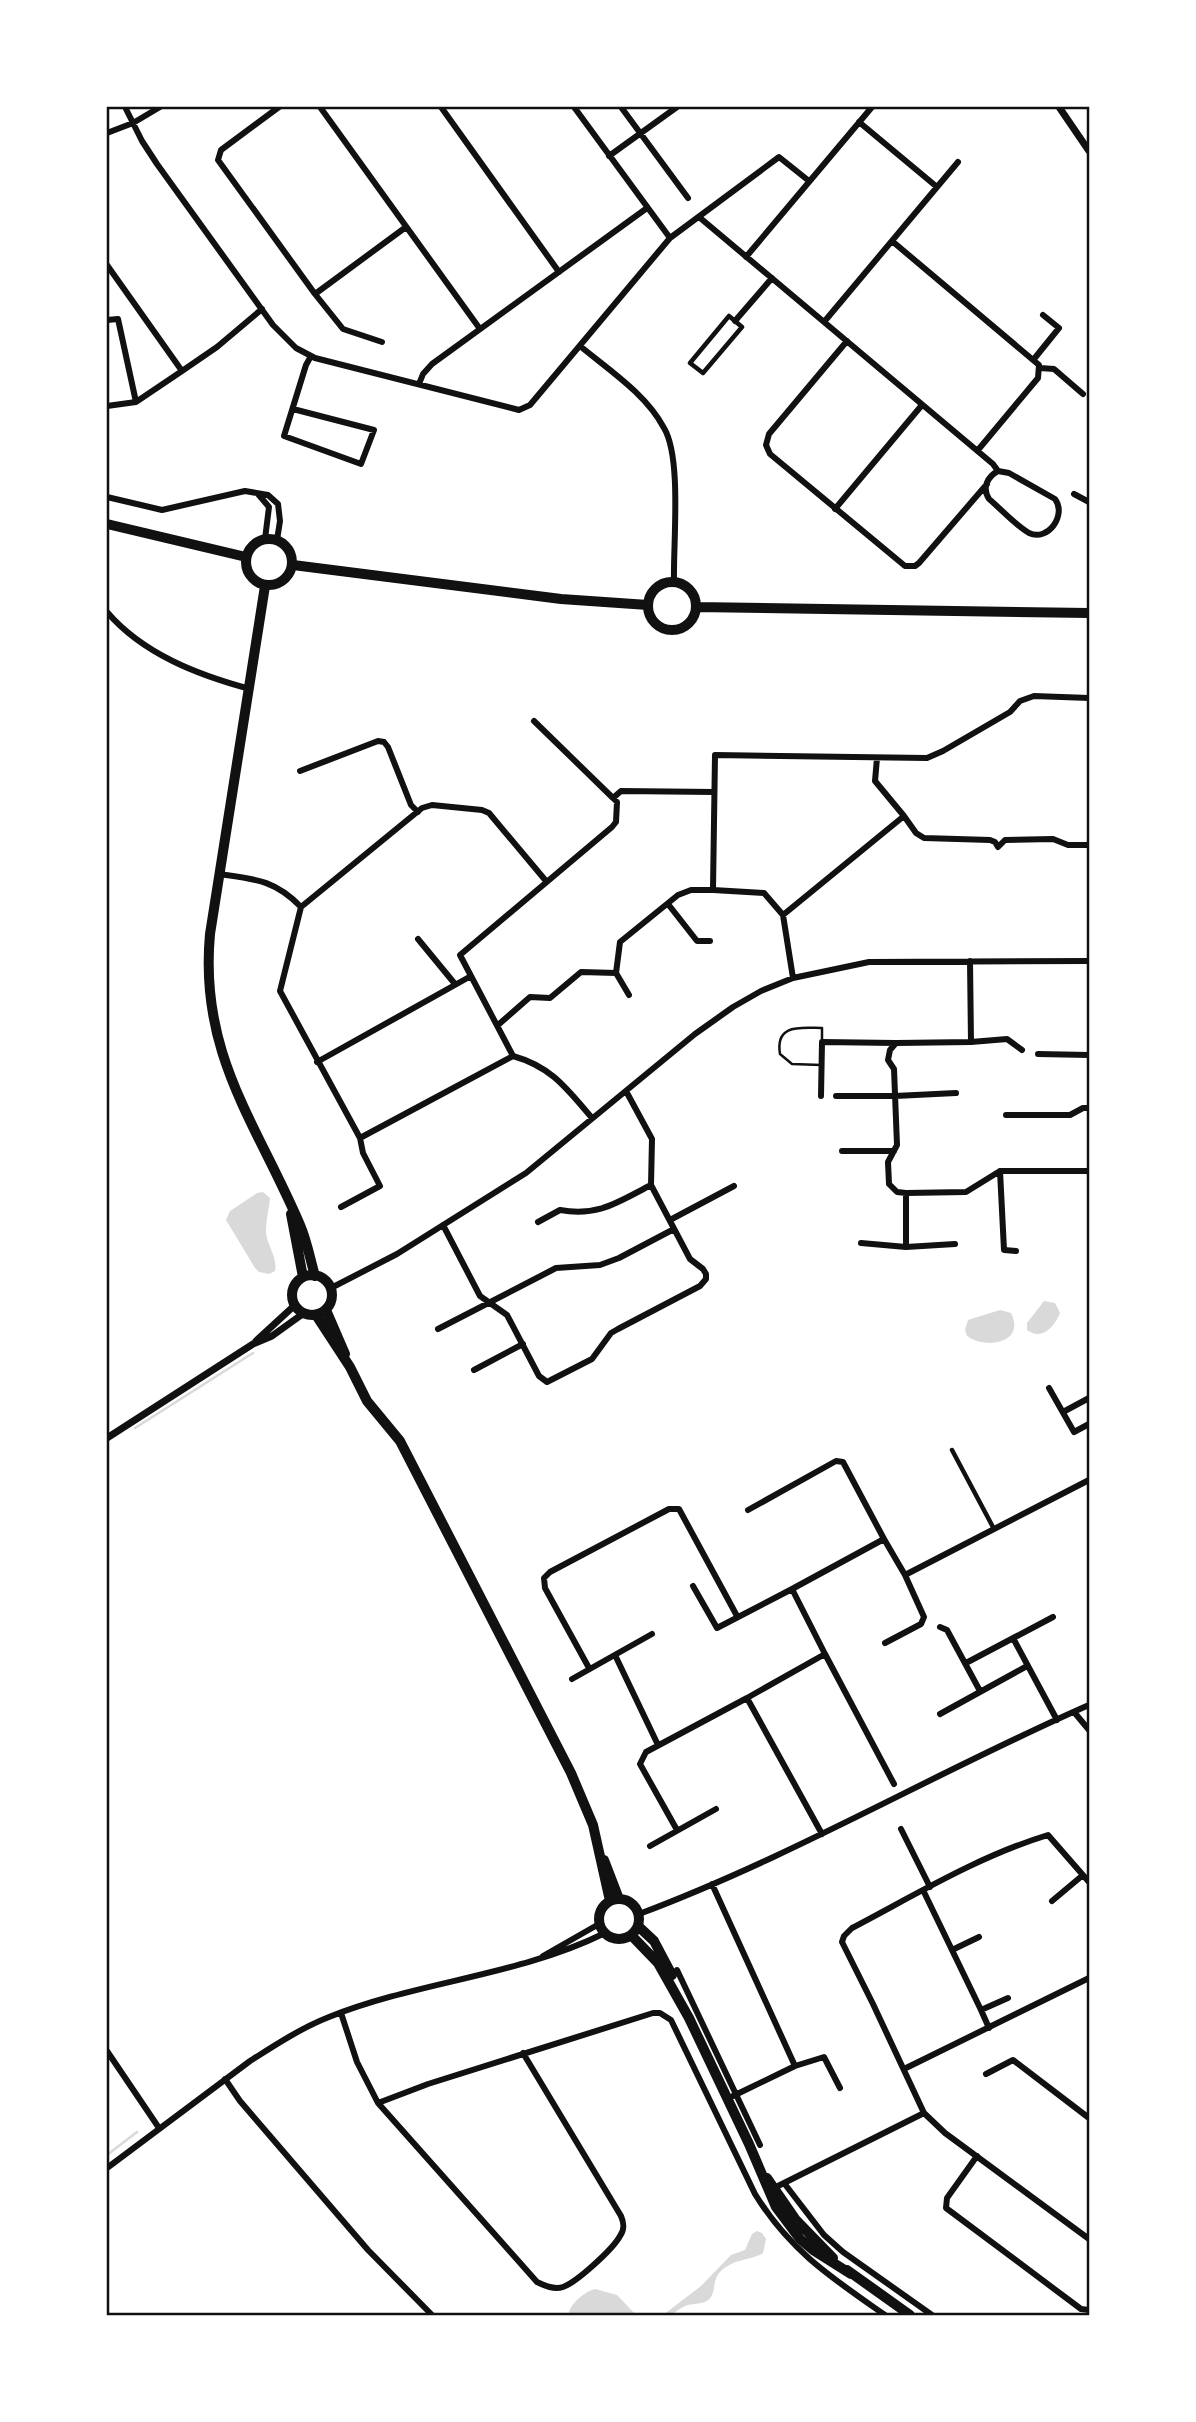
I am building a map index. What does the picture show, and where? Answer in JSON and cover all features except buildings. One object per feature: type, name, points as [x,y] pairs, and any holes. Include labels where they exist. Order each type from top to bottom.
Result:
[{"type":"main road","points":[[107,524],[246,557]]},
{"type":"main road","points":[[265,539],[277,540],[289,550],[293,565],[286,579],[273,586],[265,586],[249,576],[246,557],[257,542],[265,539]]},
{"type":"main road","points":[[293,565],[561,599],[648,605]]},
{"type":"main road","points":[[674,582],[687,587],[696,607],[691,620],[678,629],[657,624],[648,605],[653,590],[659,585],[674,582]]},
{"type":"main road","points":[[265,586],[208,953],[210,998],[230,1079],[300,1224],[315,1276]]},
{"type":"main road","points":[[696,607],[1089,613]]},
{"type":"main road","points":[[289,1203],[303,1277]]},
{"type":"main road","points":[[315,1276],[324,1279],[331,1288],[331,1300],[321,1312],[304,1313],[295,1305],[293,1290],[303,1277],[315,1276]]},
{"type":"main road","points":[[321,1312],[373,1409],[400,1441],[571,1773],[586,1805],[614,1900]]},
{"type":"main road","points":[[614,1900],[629,1901],[639,1914],[638,1926],[631,1936],[619,1939],[602,1929],[601,1908],[614,1900]]},
{"type":"main road","points":[[638,1926],[649,1935],[660,1951],[689,2018]]},
{"type":"main road","points":[[631,1936],[658,1963],[732,2097],[776,2207],[800,2239],[813,2250],[910,2315]]},
{"type":"street","points":[[125,107],[157,164],[287,341],[311,356],[514,409],[524,409],[530,405],[670,237],[779,157],[809,181]]},
{"type":"street","points":[[107,133],[133,123],[160,107]]},
{"type":"street","points":[[279,107],[224,147],[218,160],[314,294],[343,329],[382,342]]},
{"type":"street","points":[[320,107],[480,329]]},
{"type":"street","points":[[441,107],[559,272]]},
{"type":"street","points":[[574,107],[670,237]]},
{"type":"street","points":[[621,107],[688,198]]},
{"type":"street","points":[[609,156],[677,107]]},
{"type":"street","points":[[746,257],[872,107]]},
{"type":"street","points":[[1059,107],[1089,150]]},
{"type":"street","points":[[859,122],[937,187]]},
{"type":"street","points":[[824,322],[958,162]]},
{"type":"street","points":[[419,384],[427,369],[647,208]]},
{"type":"street","points":[[699,217],[978,450],[998,471],[1009,473],[1058,502],[1060,515],[1048,531],[1036,535],[1026,530],[989,499],[987,484]]},
{"type":"street","points":[[314,294],[406,227]]},
{"type":"street","points":[[892,241],[1034,359],[1040,368],[1038,378],[978,450]]},
{"type":"street","points":[[107,265],[182,371]]},
{"type":"street","points":[[736,321],[772,278]]},
{"type":"street","points":[[107,406],[136,402],[217,347],[262,309]]},
{"type":"street","points":[[1034,359],[1059,328],[1043,315]]},
{"type":"street","points":[[729,316],[736,321],[742,327],[703,373],[690,363],[729,316]]},
{"type":"street","points":[[107,320],[118,319],[136,402]]},
{"type":"street","points":[[847,341],[769,435],[766,442],[770,454],[901,564],[910,567],[919,563],[998,471]]},
{"type":"street","points":[[580,346],[633,390],[651,408],[665,429],[672,449],[674,470],[674,582]]},
{"type":"street","points":[[293,409],[374,430],[360,464],[284,436],[293,409],[311,356]]},
{"type":"street","points":[[1040,368],[1054,369],[1083,394]]},
{"type":"street","points":[[835,509],[922,405]]},
{"type":"street","points":[[107,498],[162,510],[245,491],[268,495],[278,504],[280,521],[277,540]]},
{"type":"street","points":[[256,493],[269,507],[265,539]]},
{"type":"street","points":[[1074,495],[1089,502]]},
{"type":"street","points":[[107,612],[127,632],[171,659],[204,676],[250,689]]},
{"type":"street","points":[[713,890],[715,755],[927,758],[1001,717],[1020,701],[1034,696],[1089,698]]},
{"type":"street","points":[[534,721],[617,802],[614,825],[460,955],[513,1056],[539,1066],[556,1077],[592,1118]]},
{"type":"street","points":[[300,771],[378,741],[384,742],[411,805],[418,812]]},
{"type":"street","points":[[877,758],[875,781],[916,833],[929,839],[990,840],[998,847],[1005,839],[1053,839],[1068,845],[1089,845]]},
{"type":"street","points":[[613,798],[621,791],[714,793]]},
{"type":"street","points":[[341,1208],[380,1186],[362,1153],[360,1138],[280,991],[301,907],[418,812],[432,805],[489,813],[546,881]]},
{"type":"street","points":[[783,915],[904,816]]},
{"type":"street","points":[[219,874],[274,885],[289,894],[301,907]]},
{"type":"street","points":[[629,995],[616,973],[621,942],[684,892],[713,890],[764,893],[783,915],[793,978]]},
{"type":"street","points":[[668,904],[697,941],[710,941]]},
{"type":"street","points":[[418,939],[455,985]]},
{"type":"street","points":[[970,961],[971,1042]]},
{"type":"street","points":[[331,1288],[378,1265],[526,1173],[695,1034],[761,991],[793,978],[869,962],[1089,961]]},
{"type":"street","points":[[498,1025],[530,997],[550,998],[581,972],[616,973]]},
{"type":"street","points":[[317,1062],[471,976]]},
{"type":"street","points":[[821,1096],[822,1042],[971,1042],[1007,1039],[1022,1050]]},
{"type":"street","points":[[896,1042],[890,1050],[888,1060],[894,1069],[897,1144],[888,1162],[889,1184],[897,1192],[965,1192],[1000,1171],[1089,1171]]},
{"type":"street","points":[[1038,1054],[1089,1055]]},
{"type":"street","points":[[360,1138],[513,1056]]},
{"type":"street","points":[[443,1225],[480,1296],[507,1315],[539,1376],[547,1381],[592,1359],[618,1329],[700,1286],[704,1283],[706,1274],[690,1259],[650,1185],[652,1139],[626,1091]]},
{"type":"street","points":[[836,1096],[956,1093]]},
{"type":"street","points":[[1006,1115],[1070,1115],[1089,1108]]},
{"type":"street","points":[[842,1151],[894,1151]]},
{"type":"street","points":[[1000,1171],[1004,1250],[1016,1251]]},
{"type":"street","points":[[538,1222],[560,1210],[578,1213],[605,1209],[650,1185]]},
{"type":"street","points":[[670,1220],[734,1186]]},
{"type":"street","points":[[906,1193],[906,1247]]},
{"type":"street","points":[[438,1329],[556,1268],[600,1265],[620,1258],[674,1228]]},
{"type":"street","points":[[861,1243],[906,1247],[955,1244]]},
{"type":"street","points":[[253,1344],[295,1305]]},
{"type":"street","points":[[107,1438],[253,1344],[272,1336],[304,1313]]},
{"type":"street","points":[[474,1370],[523,1344]]},
{"type":"street","points":[[1049,1388],[1074,1432],[1089,1424]]},
{"type":"street","points":[[1063,1412],[1089,1398]]},
{"type":"street","points":[[952,1450],[995,1530]]},
{"type":"street","points":[[748,1510],[836,1461],[843,1462],[905,1575],[926,1621],[885,1643]]},
{"type":"street","points":[[905,1575],[1089,1480]]},
{"type":"street","points":[[589,1668],[545,1588],[544,1577],[669,1509],[679,1509],[737,1616]]},
{"type":"street","points":[[693,1586],[716,1628],[884,1539]]},
{"type":"street","points":[[792,1589],[894,1784]]},
{"type":"street","points":[[966,1663],[1053,1616]]},
{"type":"street","points":[[940,1627],[947,1630],[981,1690]]},
{"type":"street","points":[[572,1679],[652,1634]]},
{"type":"street","points":[[1013,1638],[1056,1720]]},
{"type":"street","points":[[677,1830],[640,1764],[646,1752],[825,1654]]},
{"type":"street","points":[[615,1655],[659,1745]]},
{"type":"street","points":[[940,1714],[1027,1665]]},
{"type":"street","points":[[747,1698],[822,1834]]},
{"type":"street","points":[[639,1914],[822,1834],[1089,1705]]},
{"type":"street","points":[[1074,1712],[1089,1730]]},
{"type":"street","points":[[650,1846],[716,1809]]},
{"type":"street","points":[[901,1829],[952,1950],[989,2028]]},
{"type":"street","points":[[1089,1882],[1048,1835],[986,1860],[927,1889],[852,1928],[842,1942],[924,2113],[945,2133],[1089,2239]]},
{"type":"street","points":[[1052,1901],[1083,1875]]},
{"type":"street","points":[[712,1884],[795,2067]]},
{"type":"street","points":[[536,1961],[602,1929]]},
{"type":"street","points":[[107,2168],[274,2045],[341,2013],[555,1956],[602,1929]]},
{"type":"street","points":[[952,1950],[979,1937]]},
{"type":"street","points":[[677,1970],[732,2097],[760,2145]]},
{"type":"street","points":[[904,2069],[1089,1978]]},
{"type":"street","points":[[981,2010],[1008,1997]]},
{"type":"street","points":[[341,2013],[357,2062],[378,2102],[537,2282],[548,2288],[561,2288],[575,2280],[615,2243],[622,2235],[624,2225],[523,2053]]},
{"type":"street","points":[[378,2102],[523,2053],[660,2013],[671,2020],[755,2194],[769,2217],[804,2256],[885,2315]]},
{"type":"street","points":[[107,2051],[159,2128]]},
{"type":"street","points":[[732,2097],[795,2067],[824,2057],[840,2088]]},
{"type":"street","points":[[986,2074],[1013,2060],[1089,2118]]},
{"type":"street","points":[[225,2080],[240,2101],[368,2249],[432,2315]]},
{"type":"street","points":[[770,2190],[924,2113]]},
{"type":"street","points":[[977,2156],[947,2198],[946,2208],[1081,2309],[1089,2310]]},
{"type":"street","points":[[784,2183],[805,2213],[843,2252],[932,2315]]},
{"type":"lane","points":[[822,1042],[822,1028],[795,1028],[788,1030],[779,1044],[780,1054],[792,1064],[822,1065]]},
{"type":"shaded area","points":[[263,1192],[270,1198],[266,1232],[276,1266],[275,1271],[269,1274],[259,1272],[255,1268],[226,1220],[230,1211],[257,1193]]},
{"type":"shaded area","points":[[1044,1301],[1055,1303],[1060,1313],[1047,1331],[1032,1333],[1027,1330],[1027,1323]]},
{"type":"shaded area","points":[[1000,1310],[1011,1313],[1014,1323],[1009,1337],[1002,1341],[984,1343],[967,1336],[965,1330],[968,1320]]},
{"type":"shaded area","points":[[757,2231],[766,2239],[763,2253],[732,2263],[722,2270],[708,2300],[663,2315],[701,2286],[731,2255],[745,2250],[752,2234]]},
{"type":"shaded area","points":[[595,2289],[617,2295],[636,2315],[570,2315],[569,2312],[576,2301]]},
{"type":"waterway","points":[[135,1428],[253,1353]]},
{"type":"waterway","points":[[107,2155],[137,2132]]}]
